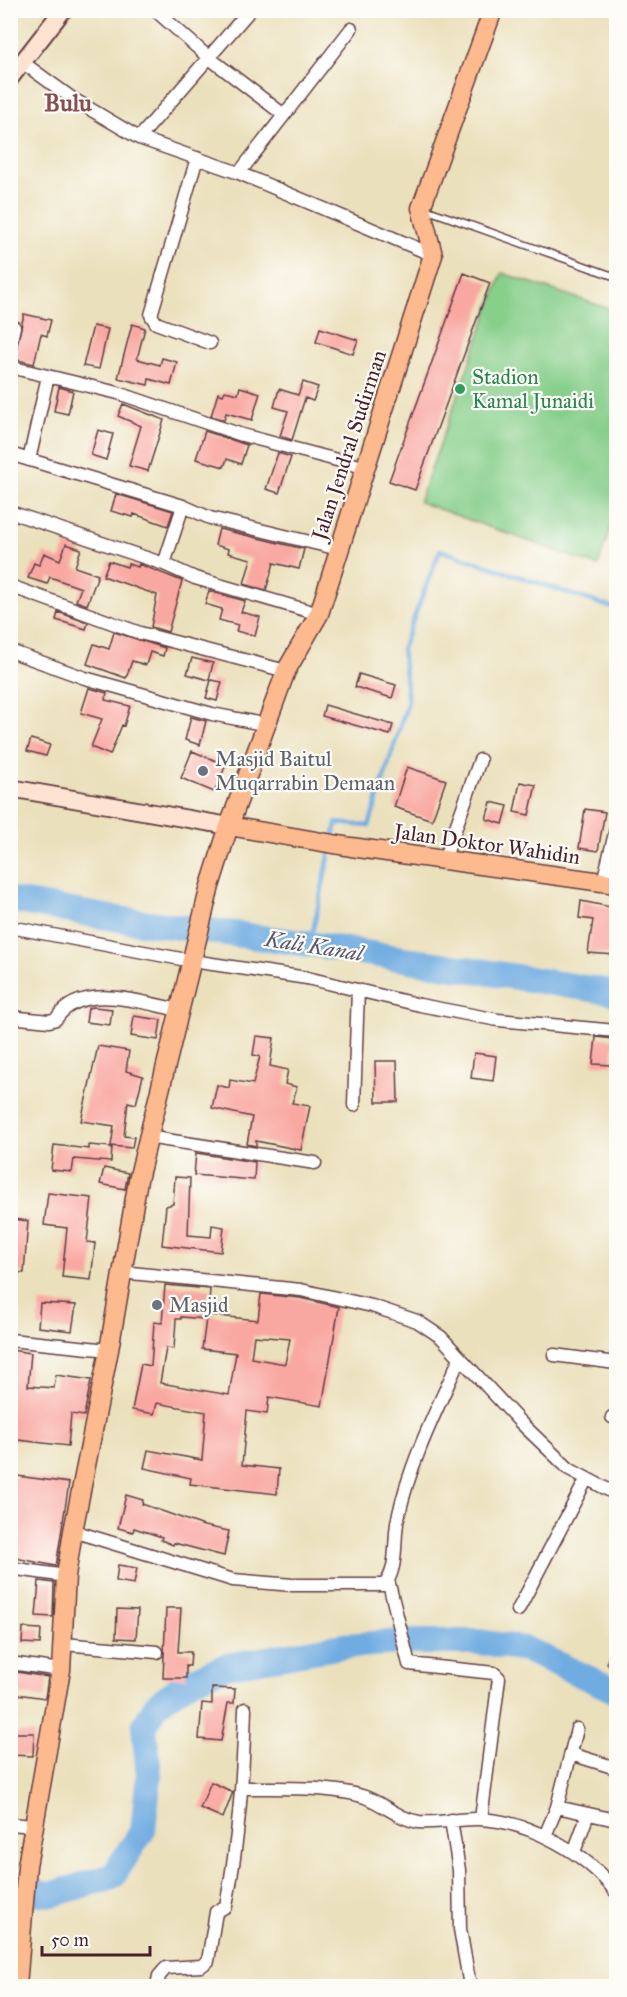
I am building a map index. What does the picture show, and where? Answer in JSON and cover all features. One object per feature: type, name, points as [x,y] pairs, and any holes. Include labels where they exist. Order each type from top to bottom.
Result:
[{"type":"main road","points":[[10,78],[63,10]]},
{"type":"main road","points":[[432,255],[421,208],[493,10]]},
{"type":"main road","name":"Jalan Jendral Sudirman","points":[[17,1986],[14,1965],[18,1913],[61,1670],[66,1576],[147,1137],[210,886],[229,826],[286,671],[319,614],[367,468],[432,255]]},
{"type":"main road","points":[[10,788],[229,826]]},
{"type":"main road","name":"Jalan Doktor Wahidin","points":[[229,826],[310,841],[610,884]]},
{"type":"street","points":[[154,10],[208,57],[284,115]]},
{"type":"street","points":[[139,138],[250,10]]},
{"type":"street","points":[[239,172],[351,29]]},
{"type":"street","points":[[22,63],[73,99],[139,138],[239,172],[432,255]]},
{"type":"street","points":[[197,158],[151,315],[156,323],[210,344]]},
{"type":"street","points":[[10,345],[14,327]]},
{"type":"street","points":[[10,367],[118,393],[242,435],[367,468]]},
{"type":"street","points":[[29,460],[48,376]]},
{"type":"street","points":[[10,454],[183,506],[210,518],[339,549]]},
{"type":"street","points":[[164,564],[183,506]]},
{"type":"street","points":[[10,512],[164,564],[195,578],[319,614]]},
{"type":"street","points":[[10,586],[140,633],[286,671]]},
{"type":"street","points":[[10,651],[85,678],[212,714],[268,725]]},
{"type":"street","points":[[444,860],[480,760]]},
{"type":"street","points":[[610,884],[616,829]]},
{"type":"street","points":[[10,927],[193,955],[498,1020],[616,1031]]},
{"type":"street","points":[[354,1105],[358,990]]},
{"type":"street","points":[[10,1017],[49,1021],[57,1019],[62,1010],[75,1002],[87,999],[114,998],[179,1010]]},
{"type":"street","points":[[147,1137],[315,1163]]},
{"type":"street","points":[[121,1272],[301,1290],[372,1306],[417,1321],[441,1338],[569,1469],[616,1494]]},
{"type":"street","points":[[10,1340],[109,1350]]},
{"type":"street","points":[[554,1355],[616,1363]]},
{"type":"street","points":[[460,1358],[408,1477],[397,1521],[388,1580],[409,1664],[494,1673],[499,1678],[481,1819]]},
{"type":"street","points":[[518,1610],[586,1480]]},
{"type":"street","points":[[73,1531],[233,1580],[293,1585],[372,1587],[384,1585],[388,1580]]},
{"type":"street","points":[[10,1568],[66,1576]]},
{"type":"street","points":[[63,1644],[157,1652]]},
{"type":"street","points":[[10,1662],[61,1670]]},
{"type":"street","points":[[157,1986],[159,1976],[166,1968],[201,1966],[208,1961],[216,1912],[226,1906],[236,1856],[242,1788],[245,1708]]},
{"type":"street","points":[[545,1836],[557,1807],[577,1729]]},
{"type":"street","points":[[571,1754],[616,1768]]},
{"type":"street","points":[[242,1788],[300,1789],[364,1797],[404,1818],[420,1822],[481,1819],[545,1836],[574,1852],[602,1874],[616,1892]]},
{"type":"street","points":[[557,1807],[616,1820]]},
{"type":"street","points":[[574,1852],[588,1814]]},
{"type":"street","points":[[451,1820],[459,1870],[460,1929],[470,1986]]},
{"type":"street","points":[[10,1824],[34,1826]]},
{"type":"lane","points":[[421,208],[616,278]]},
{"type":"green space","points":[[502,273],[616,311],[616,510],[598,566],[419,502]]},
{"type":"building","points":[[464,273],[490,283],[415,490],[389,481]]},
{"type":"building","points":[[24,314],[51,320],[47,336],[41,334],[34,364],[14,359]]},
{"type":"building","points":[[132,324],[145,328],[137,359],[160,365],[162,358],[177,362],[171,385],[149,379],[148,385],[118,378]]},
{"type":"building","points":[[93,326],[108,329],[99,369],[83,366]]},
{"type":"building","points":[[320,328],[358,340],[353,354],[316,342]]},
{"type":"building","points":[[303,382],[318,387],[313,401],[305,398],[292,440],[280,436],[288,411],[274,407],[279,389],[298,395]]},
{"type":"building","points":[[59,387],[73,391],[68,414],[54,411]]},
{"type":"building","points":[[240,387],[260,393],[252,420],[226,413],[224,420],[211,416],[218,393],[223,395],[225,391],[238,394]]},
{"type":"building","points":[[123,404],[164,420],[148,471],[129,466],[141,426],[118,416]]},
{"type":"building","points":[[98,430],[113,434],[106,460],[91,455]]},
{"type":"building","points":[[205,431],[247,445],[241,464],[227,459],[224,467],[196,459]]},
{"type":"building","points":[[278,453],[291,457],[279,493],[266,489]]},
{"type":"building","points":[[116,494],[173,511],[168,526],[134,514],[133,517],[111,511]]},
{"type":"building","points":[[219,529],[304,549],[299,569],[274,563],[266,590],[244,584],[251,559],[228,553],[229,549],[215,545]]},
{"type":"building","points":[[66,544],[81,549],[75,567],[98,575],[87,605],[76,601],[81,588],[50,577],[47,584],[28,578],[34,563],[39,565],[44,553],[60,560]]},
{"type":"building","points":[[109,561],[127,567],[128,564],[138,567],[139,564],[182,581],[168,632],[151,627],[157,595],[103,576]]},
{"type":"building","points":[[209,591],[245,601],[241,612],[260,617],[255,636],[236,631],[238,625],[219,620],[222,609],[205,604]]},
{"type":"building","points":[[58,612],[88,623],[86,629],[56,620]]},
{"type":"building","points":[[114,632],[165,648],[163,656],[150,652],[146,665],[132,661],[126,678],[87,664],[94,644],[109,649]]},
{"type":"building","points":[[192,658],[213,663],[209,680],[187,674]]},
{"type":"building","points":[[359,674],[396,685],[392,698],[355,687]]},
{"type":"building","points":[[211,680],[222,682],[217,701],[206,698]]},
{"type":"building","points":[[89,688],[107,693],[105,700],[130,706],[124,726],[122,725],[110,755],[91,747],[102,719],[81,713]]},
{"type":"building","points":[[325,705],[393,725],[390,735],[322,716]]},
{"type":"building","points":[[191,717],[206,721],[200,745],[185,740]]},
{"type":"building","points":[[31,739],[50,745],[46,756],[27,751]]},
{"type":"building","name":"Masjid Baitul Muqarrabin Demaan","points":[[192,751],[226,765],[214,792],[181,778]]},
{"type":"building","points":[[407,767],[446,780],[432,820],[394,807]]},
{"type":"building","points":[[520,782],[536,785],[529,815],[514,812]]},
{"type":"building","points":[[491,802],[508,806],[503,824],[486,819]]},
{"type":"building","points":[[585,809],[605,812],[598,851],[579,848]]},
{"type":"building","points":[[581,901],[616,908],[616,955],[588,953],[593,920],[579,918]]},
{"type":"building","points":[[88,1008],[112,1009],[110,1025],[86,1022]]},
{"type":"building","points":[[134,1016],[161,1020],[158,1040],[131,1036]]},
{"type":"building","points":[[256,1036],[274,1038],[270,1066],[288,1070],[285,1084],[297,1087],[292,1103],[310,1106],[301,1150],[256,1141],[256,1146],[247,1144],[252,1117],[212,1108],[217,1085],[229,1088],[230,1080],[253,1084],[260,1056],[253,1055]]},
{"type":"building","points":[[596,1037],[614,1039],[612,1065],[593,1064]]},
{"type":"building","points":[[98,1046],[129,1051],[126,1071],[143,1076],[136,1104],[128,1102],[124,1136],[134,1137],[132,1148],[111,1146],[114,1126],[81,1121]]},
{"type":"building","points":[[474,1053],[496,1056],[493,1081],[471,1078]]},
{"type":"building","points":[[375,1061],[397,1061],[398,1102],[376,1102]]},
{"type":"building","points":[[54,1145],[89,1149],[89,1145],[112,1147],[111,1162],[74,1159],[72,1172],[51,1170]]},
{"type":"building","points":[[196,1153],[255,1162],[254,1180],[194,1175]]},
{"type":"building","points":[[104,1168],[128,1173],[125,1189],[100,1184]]},
{"type":"building","points":[[175,1177],[190,1178],[188,1235],[211,1237],[212,1225],[224,1227],[221,1252],[162,1245],[166,1206],[173,1204]]},
{"type":"building","points":[[48,1193],[92,1198],[87,1242],[95,1243],[91,1280],[62,1277],[67,1228],[44,1225]]},
{"type":"building","points":[[13,1219],[28,1221],[24,1273],[10,1272]]},
{"type":"building","points":[[165,1285],[210,1289],[208,1315],[258,1320],[261,1294],[300,1298],[339,1307],[322,1406],[269,1397],[267,1414],[247,1411],[242,1465],[279,1469],[277,1494],[190,1484],[191,1478],[144,1468],[148,1450],[202,1460],[206,1412],[157,1403],[154,1414],[132,1410],[141,1364],[151,1366],[154,1322],[162,1323]],"holes":[[[181,1317],[206,1319],[202,1349],[236,1353],[229,1395],[160,1383],[166,1348],[174,1349],[176,1319],[181,1319]],[[254,1336],[290,1339],[285,1364],[251,1358]]]},
{"type":"building","points":[[40,1303],[76,1305],[72,1331],[38,1327]]},
{"type":"building","points":[[10,1350],[31,1353],[28,1386],[54,1388],[56,1375],[91,1380],[84,1416],[71,1414],[68,1446],[10,1439]]},
{"type":"building","points":[[10,1475],[69,1483],[56,1566],[10,1557]]},
{"type":"building","points":[[126,1495],[143,1500],[142,1504],[204,1526],[229,1531],[224,1556],[174,1543],[173,1545],[161,1540],[162,1537],[134,1528],[133,1532],[118,1528]]},
{"type":"building","points":[[118,1565],[137,1568],[134,1584],[116,1581]]},
{"type":"building","points":[[39,1581],[54,1583],[53,1617],[36,1616]]},
{"type":"building","points":[[166,1608],[181,1608],[178,1652],[191,1652],[190,1666],[186,1666],[186,1678],[163,1678]]},
{"type":"building","points":[[117,1609],[138,1610],[136,1639],[116,1638]]},
{"type":"building","points":[[23,1628],[41,1629],[40,1644],[22,1643]]},
{"type":"building","points":[[10,1671],[48,1677],[45,1698],[10,1693]]},
{"type":"building","points":[[212,1688],[235,1689],[234,1703],[228,1703],[221,1741],[199,1739],[202,1703],[212,1704]]},
{"type":"building","points":[[10,1733],[34,1733],[33,1756],[10,1755]]},
{"type":"building","points":[[211,1782],[233,1792],[223,1818],[200,1808]]},
{"type":"waterway","points":[[333,839],[336,823],[369,826],[408,701],[402,649],[440,550],[616,609]]},
{"type":"waterway","points":[[310,944],[331,847]]},
{"type":"waterway","name":"Kali Kanal","points":[[10,900],[118,919],[310,944],[616,993]]},
{"type":"waterway","points":[[10,1891],[53,1894],[113,1876],[143,1830],[149,1775],[144,1727],[157,1704],[190,1681],[226,1666],[343,1646],[402,1642],[479,1642],[525,1649],[616,1691]]},
{"type":"place","name":"Stadion Kamal Junaidi","points":[[460,389]]},
{"type":"place","name":"Masjid Baitul Muqarrabin Demaan","points":[[203,771]]},
{"type":"place","name":"Masjid","points":[[157,1305]]},
{"type":"district","name":"Bulu","points":[[68,103]]}]
